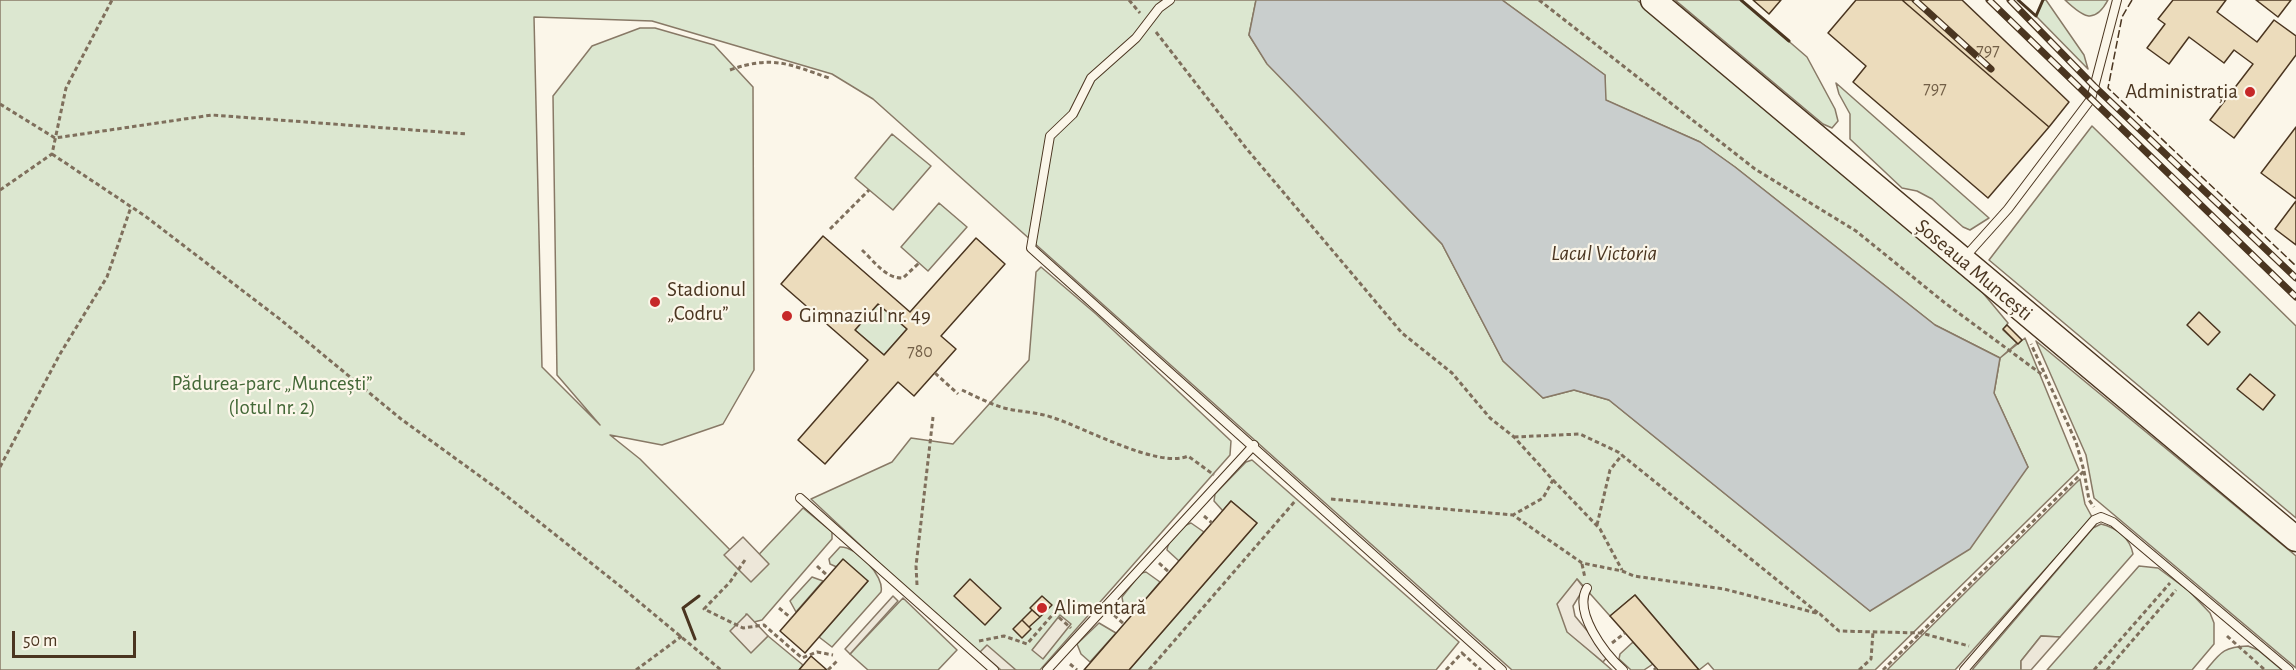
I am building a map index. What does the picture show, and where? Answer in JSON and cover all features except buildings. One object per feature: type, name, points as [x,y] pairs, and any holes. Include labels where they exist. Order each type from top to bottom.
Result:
[{"type":"main road","name":"Șoseaua Muncești","points":[[1653,0],[2296,539]]},
{"type":"lane","points":[[1170,0],[1136,38],[1091,78],[1073,114],[1050,136],[1031,248],[1254,445],[1502,670]]},
{"type":"lane","points":[[1962,260],[2008,209],[2091,99],[2117,0]]},
{"type":"lane","points":[[1047,670],[1220,479],[1254,445]]},
{"type":"lane","points":[[801,498],[918,605],[994,670]]},
{"type":"lane","points":[[1964,670],[2094,520],[2101,518],[2113,522],[2289,670]]},
{"type":"lane","points":[[1587,588],[1582,598],[1583,611],[1593,632],[1623,670]]},
{"type":"path","points":[[0,190],[52,154],[66,88],[112,0]]},
{"type":"path","points":[[1129,0],[1246,148],[1402,333],[1452,373],[1490,418],[1514,436],[1597,525],[1622,571]]},
{"type":"path","points":[[1539,0],[1755,169],[1856,231],[1945,303],[2044,376]]},
{"type":"path","points":[[730,70],[752,62],[768,60],[829,78]]},
{"type":"path","points":[[0,104],[55,138],[212,115],[467,134]]},
{"type":"path","points":[[52,154],[131,207],[281,320],[401,419],[499,490],[682,636],[721,670]]},
{"type":"path","points":[[830,229],[869,190]]},
{"type":"path","points":[[0,467],[60,354],[107,278],[131,207]]},
{"type":"path","points":[[862,250],[888,276],[898,279],[903,278],[919,263]]},
{"type":"path","points":[[2026,334],[2076,442],[2089,500],[2101,518]]},
{"type":"path","points":[[935,373],[958,394]]},
{"type":"path","points":[[962,390],[1002,407],[1053,417],[1094,436],[1148,453],[1178,461],[1188,456],[1220,479]]},
{"type":"path","points":[[918,605],[916,566],[933,417]]},
{"type":"path","points":[[1514,436],[1580,434],[1622,455],[1839,631],[1921,633],[1982,650]]},
{"type":"path","points":[[1597,525],[1610,470],[1622,455]]},
{"type":"path","points":[[1883,670],[2084,471]]},
{"type":"path","points":[[1513,515],[1542,498],[1553,480]]},
{"type":"path","points":[[1149,670],[1304,491],[1338,502],[1513,515],[1582,563],[1622,571],[1634,576],[1724,589],[1820,614]]},
{"type":"path","points":[[745,560],[730,582],[704,609],[743,628],[764,625],[802,658],[818,652],[833,655]]},
{"type":"path","points":[[818,566],[828,576]]},
{"type":"path","points":[[2094,670],[2177,575]]},
{"type":"path","points":[[2107,670],[2184,581]]},
{"type":"path","points":[[779,608],[791,618]]},
{"type":"path","points":[[968,649],[983,639],[1004,636],[1027,644],[1054,613],[1079,635]]},
{"type":"path","points":[[1859,670],[1870,658],[1873,632]]},
{"type":"path","points":[[1606,648],[1625,633]]},
{"type":"path","points":[[636,670],[682,636]]},
{"type":"path","points":[[2227,636],[2265,670]]},
{"type":"path","points":[[1446,670],[1471,642]]},
{"type":"path","points":[[1462,653],[1481,670]]},
{"type":"path","points":[[828,670],[838,660]]},
{"type":"green space","name":"Pădurea-parc „Muncești” (lotul nr. 2)","points":[[0,0],[1256,0],[1249,35],[1267,63],[1442,244],[1503,361],[1543,398],[1574,390],[1609,400],[1870,611],[2028,467],[1994,393],[2000,358],[2025,338],[2079,470],[1875,670],[1714,670],[1708,663],[1699,670],[1635,595],[1610,616],[1577,579],[1567,631],[1612,670],[1512,670],[873,99],[832,74],[652,21],[534,17],[542,367],[600,425],[557,375],[553,96],[592,46],[640,28],[655,28],[714,45],[753,87],[754,370],[723,424],[662,445],[610,435],[640,459],[747,567],[803,508],[832,532],[832,539],[762,620],[754,622],[746,614],[751,652],[768,636],[803,665],[799,670],[0,670]]},
{"type":"green space","points":[[1502,0],[1637,0],[1983,293],[2008,323],[2003,330],[2017,343],[2000,358],[1935,325],[1700,142],[1605,100],[1605,75]]},
{"type":"green space","points":[[1675,0],[1741,0],[1807,57],[1835,109],[1838,121],[1832,128],[1823,124]]},
{"type":"green space","points":[[2043,0],[2046,0],[2084,55],[2088,69],[2036,16]]},
{"type":"green space","points":[[2065,0],[2108,0],[2098,13],[2088,16]]},
{"type":"green space","points":[[1836,83],[1989,218],[1970,230],[1963,227],[1932,199],[1917,191],[1902,188],[1850,139],[1850,114]]},
{"type":"green space","points":[[2092,126],[2296,326],[2296,518],[1989,260]]},
{"type":"green space","points":[[892,134],[931,166],[893,210],[855,178]]},
{"type":"green space","points":[[939,203],[967,227],[928,271],[901,247]]},
{"type":"green space","points":[[1041,267],[1096,314],[1231,441],[1230,455],[1040,670],[1001,670],[952,631],[811,499],[892,462],[911,438],[953,444],[1029,360],[1036,272]]},
{"type":"green space","points":[[878,304],[907,329],[884,355],[855,330]]},
{"type":"green space","points":[[2036,341],[2296,556],[2296,668],[2094,498],[2086,455]]},
{"type":"green space","points":[[1252,460],[1459,642],[1436,670],[1129,670],[1257,523],[1231,501],[1223,511],[1214,501],[1215,494],[1246,462]]},
{"type":"green space","points":[[2080,479],[2085,504],[2092,517],[1955,670],[1887,670]]},
{"type":"green space","points":[[1191,523],[1204,532],[1179,561],[1167,550],[1168,546],[1179,530]]},
{"type":"green space","points":[[2101,524],[2122,534],[2133,554],[2060,637],[2041,636],[2021,661],[2021,670],[1972,670],[2093,528]]},
{"type":"green space","points":[[840,547],[854,551],[868,563],[879,578],[881,592],[832,647],[819,637],[868,581],[830,564],[829,559]]},
{"type":"green space","points":[[2139,566],[2158,568],[2189,591],[2210,613],[2214,623],[2214,644],[2192,670],[2047,670]]},
{"type":"green space","points":[[1146,572],[1160,582],[1134,613],[1123,603],[1122,597],[1141,573]]},
{"type":"green space","points":[[812,577],[823,581],[796,612],[790,601]]},
{"type":"green space","points":[[903,598],[957,650],[938,670],[868,670],[850,654]]},
{"type":"green space","points":[[1099,623],[1116,633],[1090,662],[1081,654],[1077,644]]},
{"type":"green space","points":[[1633,642],[1653,664],[1644,670],[1631,670],[1619,659],[1620,654]]},
{"type":"green space","points":[[2248,646],[2258,650],[2282,670],[2206,670],[2228,649]]},
{"type":"shaded area","points":[[743,537],[769,564],[751,582],[724,555]]},
{"type":"shaded area","points":[[1577,579],[1584,588],[1573,606],[1575,616],[1608,656],[1603,662],[1567,632],[1557,604]]},
{"type":"shaded area","points":[[893,596],[898,601],[850,654],[845,649]]},
{"type":"shaded area","points":[[747,614],[768,636],[751,653],[730,631]]},
{"type":"shaded area","points":[[1060,615],[1071,624],[1043,659],[1032,650]]},
{"type":"shaded area","points":[[2041,636],[2060,637],[2031,670],[2021,670],[2021,661]]},
{"type":"shaded area","points":[[987,645],[1016,670],[1001,670],[980,652]]},
{"type":"water","name":"Lacul Victoria","points":[[1256,0],[1502,0],[1605,75],[1606,100],[1700,142],[1935,325],[2000,358],[1994,393],[2028,467],[1970,549],[1870,611],[1609,400],[1574,390],[1543,398],[1503,361],[1442,244],[1267,64],[1249,35]]},
{"type":"railway","points":[[1915,0],[1991,69]]},
{"type":"railway","points":[[1989,0],[2296,297]]},
{"type":"railway","points":[[2010,0],[2094,86],[2296,278]]},
{"type":"fence","points":[[2132,0],[2122,17],[2108,88],[2296,266]]},
{"type":"wall","points":[[1741,0],[1789,41]]},
{"type":"wall","points":[[2018,0],[2036,16],[2043,0]]},
{"type":"wall","points":[[695,639],[683,608],[699,596]]},
{"type":"place","name":"Administrația","points":[[2250,92]]},
{"type":"place","name":"Stadionul „Codru”","points":[[655,302]]},
{"type":"place","name":"Gimnaziul nr. 49","points":[[787,316]]},
{"type":"place","name":"Alimentară","points":[[1042,608]]}]
